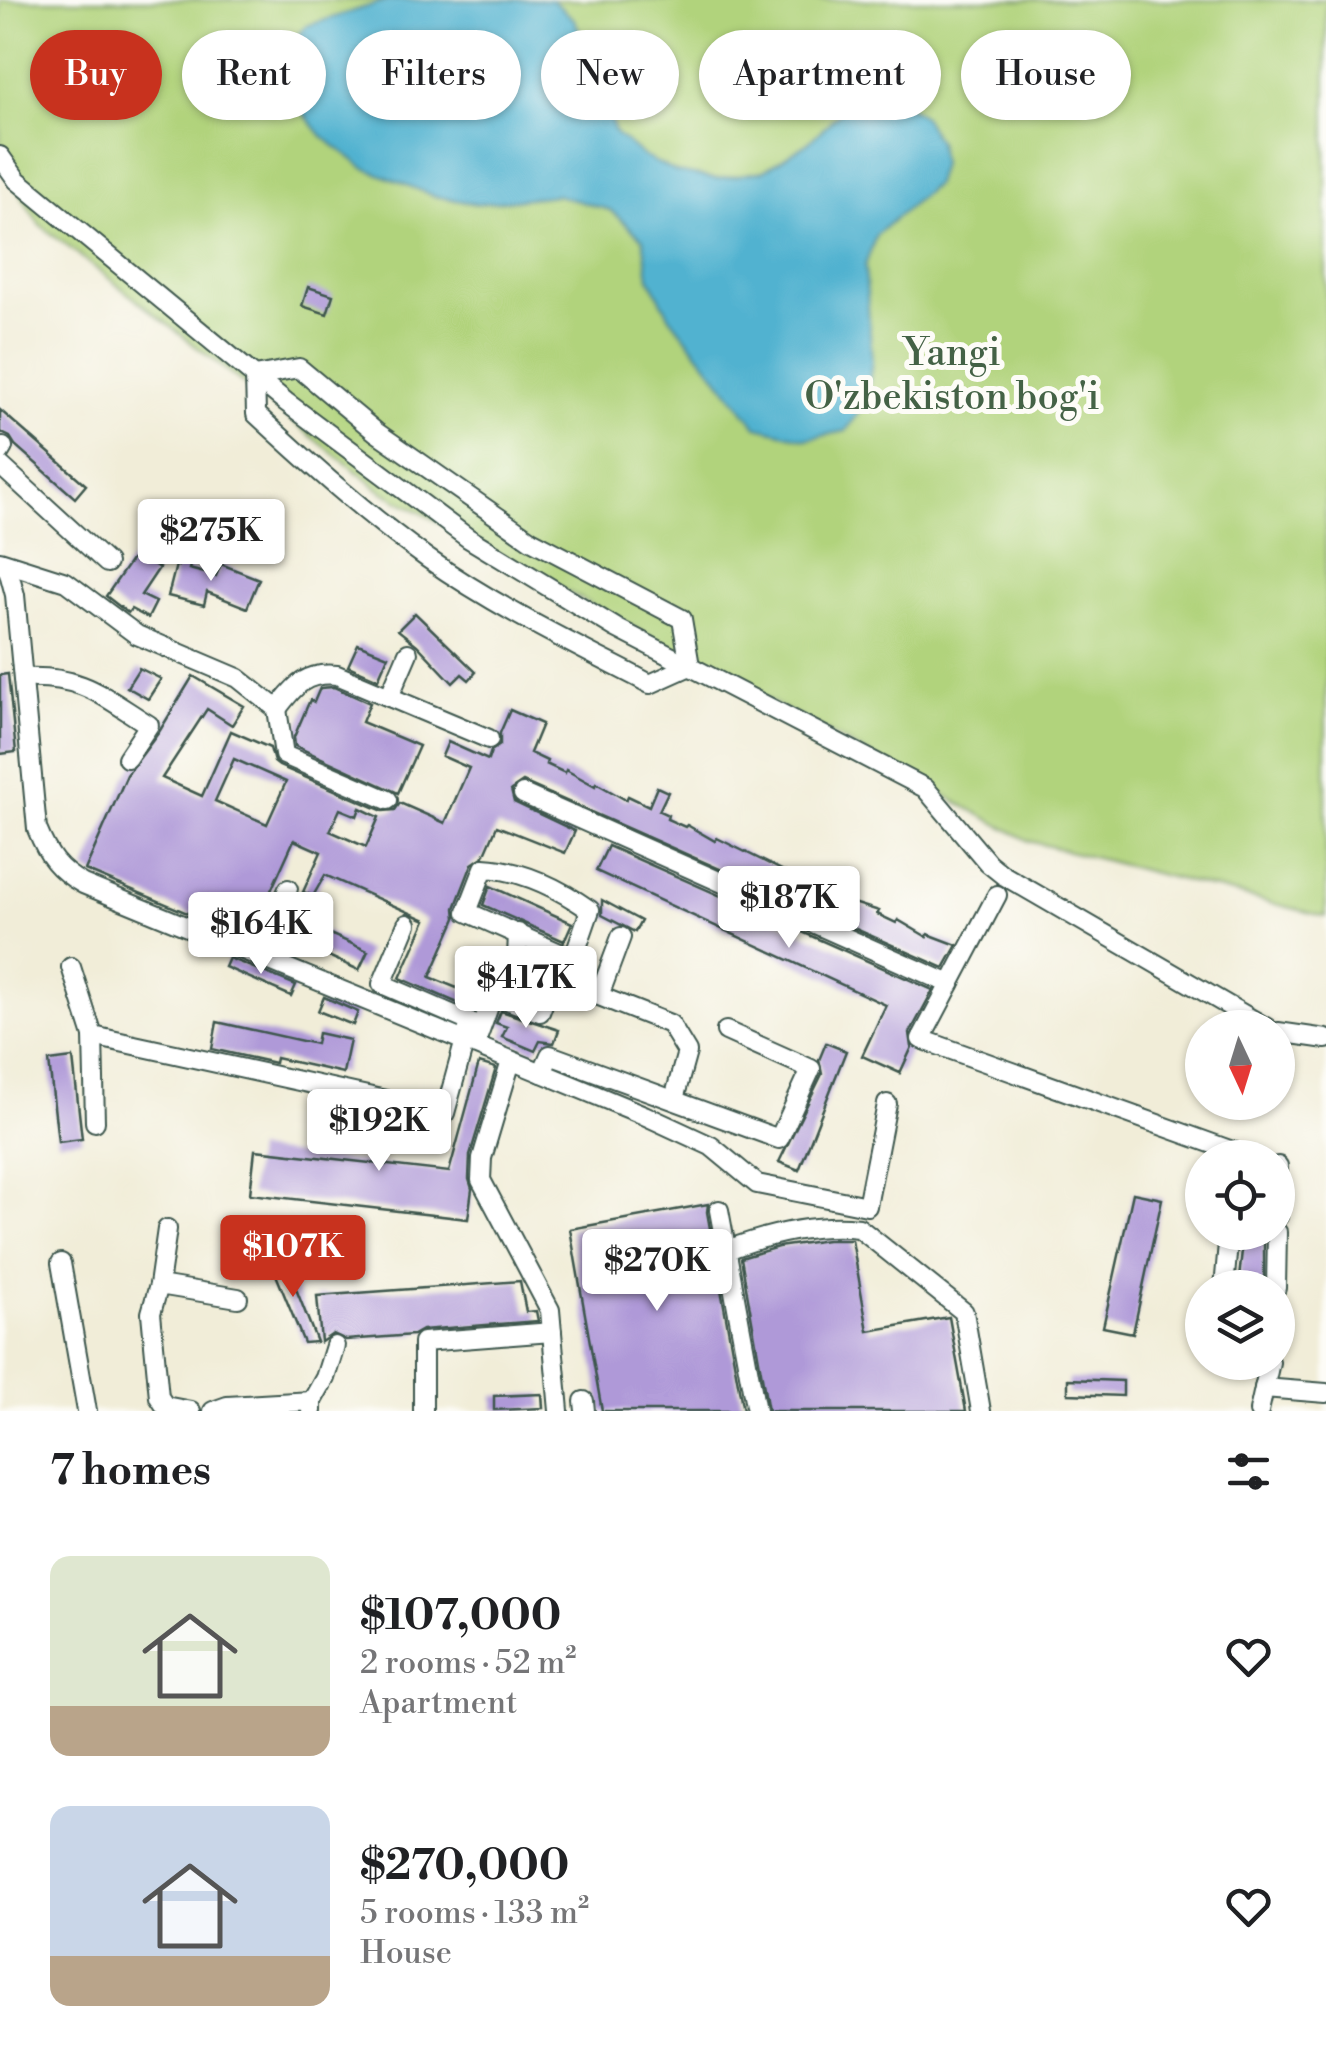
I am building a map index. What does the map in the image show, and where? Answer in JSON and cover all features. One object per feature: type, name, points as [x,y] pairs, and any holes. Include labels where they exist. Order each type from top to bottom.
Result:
[{"type":"street","points":[[0,156],[17,180],[255,376],[468,538],[616,628],[925,788],[1002,875],[1236,1010]]},
{"type":"street","points":[[255,376],[299,368],[376,432],[532,540],[682,619],[690,666]]},
{"type":"street","points":[[255,376],[256,414],[335,487],[430,560],[545,630],[650,684],[690,666]]},
{"type":"street","points":[[1,455],[52,500],[107,563]]},
{"type":"street","points":[[0,562],[8,569],[14,595],[38,830],[46,854],[62,872],[711,1146],[757,1184],[867,1206],[888,1104]]},
{"type":"street","points":[[0,562],[66,582],[137,635],[238,678],[277,709],[284,755],[388,800]]},
{"type":"street","points":[[389,697],[408,652]]},
{"type":"street","points":[[277,709],[302,678],[320,673],[337,675],[490,739]]},
{"type":"street","points":[[23,678],[81,682],[149,725],[127,758]]},
{"type":"street","points":[[523,794],[950,984]]},
{"type":"street","points":[[92,1036],[445,1113],[469,1043],[493,995],[540,1012],[554,976],[573,959],[590,910],[541,891],[500,869],[484,868],[467,912],[573,959]]},
{"type":"street","points":[[259,957],[288,889]]},
{"type":"street","points":[[998,895],[921,1040],[1202,1140]]},
{"type":"street","points":[[406,924],[382,984],[470,1022],[469,1043]]},
{"type":"street","points":[[501,998],[517,957],[518,933]]},
{"type":"street","points":[[622,937],[598,996],[670,1024],[687,1052],[674,1099]]},
{"type":"street","points":[[71,967],[92,1036],[95,1122]]},
{"type":"street","points":[[542,1073],[550,1055],[779,1139],[810,1069],[726,1031]]},
{"type":"street","points":[[1295,1035],[1326,1040]]},
{"type":"street","points":[[511,1061],[482,1158],[481,1180],[550,1310],[559,1411]]},
{"type":"street","points":[[719,1210],[756,1411]]},
{"type":"street","points":[[726,1250],[762,1237],[842,1226],[859,1228],[964,1312],[980,1411]]},
{"type":"street","points":[[167,1228],[151,1313],[159,1397],[165,1406],[191,1411]]},
{"type":"street","points":[[61,1263],[88,1411]]},
{"type":"street","points":[[158,1285],[238,1298]]},
{"type":"street","points":[[423,1411],[423,1342],[552,1332]]},
{"type":"street","points":[[214,1411],[227,1406],[312,1406],[335,1346]]},
{"type":"street","points":[[1259,1411],[1266,1380]]},
{"type":"street","points":[[1264,1388],[1326,1393]]},
{"type":"green space","name":"Yangi O'zbekiston bog'i","points":[[0,0],[1326,0],[1326,917],[1029,841],[383,492],[39,224],[0,162]]},
{"type":"water","points":[[388,0],[552,0],[574,19],[579,30],[541,30],[541,120],[611,120],[615,133],[643,156],[676,172],[717,179],[763,171],[808,143],[832,120],[925,120],[938,141],[941,164],[935,184],[876,235],[865,266],[872,361],[866,402],[846,431],[806,439],[757,427],[670,317],[649,277],[643,239],[610,210],[556,195],[477,204],[434,196],[364,168],[322,136],[309,120],[326,120],[326,30],[302,30]]},
{"type":"building","points":[[308,287],[333,295],[327,314],[302,306]]},
{"type":"building","points":[[0,410],[86,485],[75,498],[0,432]]},
{"type":"building","points":[[183,552],[193,555],[189,569],[216,576],[221,564],[259,579],[247,608],[207,592],[204,605],[168,596]]},
{"type":"building","points":[[136,553],[159,568],[141,595],[156,602],[148,618],[131,609],[128,613],[106,596]]},
{"type":"building","points":[[415,613],[476,672],[469,680],[462,674],[453,683],[398,630]]},
{"type":"building","points":[[358,644],[388,656],[378,679],[348,666]]},
{"type":"building","points":[[139,668],[161,679],[148,699],[127,687]]},
{"type":"building","points":[[8,674],[16,752],[0,754],[0,675]]},
{"type":"building","points":[[193,676],[244,706],[232,725],[207,709],[162,778],[202,796],[231,731],[270,748],[279,766],[383,811],[395,810],[400,803],[445,823],[469,768],[442,756],[448,742],[488,760],[491,751],[500,745],[500,733],[510,710],[542,724],[530,753],[547,761],[546,764],[595,786],[596,783],[626,800],[628,796],[649,806],[657,787],[668,792],[659,811],[668,815],[667,819],[848,897],[847,901],[879,911],[877,914],[896,923],[898,920],[927,937],[928,934],[957,945],[944,968],[523,782],[511,790],[514,802],[575,831],[565,853],[497,826],[484,856],[472,864],[455,908],[456,918],[430,977],[479,997],[474,1010],[400,978],[426,920],[325,875],[313,896],[303,892],[321,852],[294,840],[249,939],[85,870],[127,775]],"holes":[[[234,759],[286,782],[267,824],[215,801]],[[360,808],[379,817],[366,847],[330,831],[340,809],[357,816]]]},
{"type":"building","points":[[334,687],[370,703],[362,722],[419,746],[398,793],[295,746],[294,737],[310,700],[314,702],[320,688]]},
{"type":"building","points":[[608,846],[933,990],[910,1033],[912,1047],[900,1073],[862,1056],[886,1005],[596,871]]},
{"type":"building","points":[[490,886],[572,923],[564,941],[483,905]]},
{"type":"building","points":[[602,900],[641,921],[635,932],[602,915]]},
{"type":"building","points":[[310,925],[368,951],[359,970],[302,944]]},
{"type":"building","points":[[229,958],[296,985],[291,996],[225,967]]},
{"type":"building","points":[[324,997],[358,1012],[353,1025],[318,1011]]},
{"type":"building","points":[[501,1011],[559,1030],[554,1043],[540,1041],[535,1051],[502,1037],[507,1027],[496,1023]]},
{"type":"building","points":[[217,1022],[316,1044],[318,1033],[350,1040],[343,1073],[212,1049]]},
{"type":"building","points":[[826,1043],[846,1051],[799,1170],[779,1162],[822,1074],[819,1060]]},
{"type":"building","points":[[73,1058],[82,1139],[58,1142],[49,1061]]},
{"type":"building","points":[[479,1063],[496,1068],[470,1155],[472,1189],[468,1219],[250,1194],[255,1150],[449,1172]]},
{"type":"building","points":[[1133,1193],[1162,1199],[1133,1333],[1103,1327]]},
{"type":"building","points":[[708,1204],[743,1411],[602,1411],[570,1229]]},
{"type":"building","points":[[852,1240],[868,1331],[949,1317],[966,1411],[768,1411],[741,1258],[778,1247]]},
{"type":"building","points":[[1242,1250],[1264,1250],[1264,1270],[1240,1270]]},
{"type":"building","points":[[283,1256],[317,1342],[304,1343],[270,1260]]},
{"type":"building","points":[[520,1281],[526,1312],[536,1311],[538,1321],[346,1340],[333,1334],[321,1342],[317,1296]]},
{"type":"building","points":[[1068,1379],[1123,1381],[1123,1396],[1068,1394]]},
{"type":"building","points":[[542,1394],[543,1408],[494,1410],[494,1396]]}]
